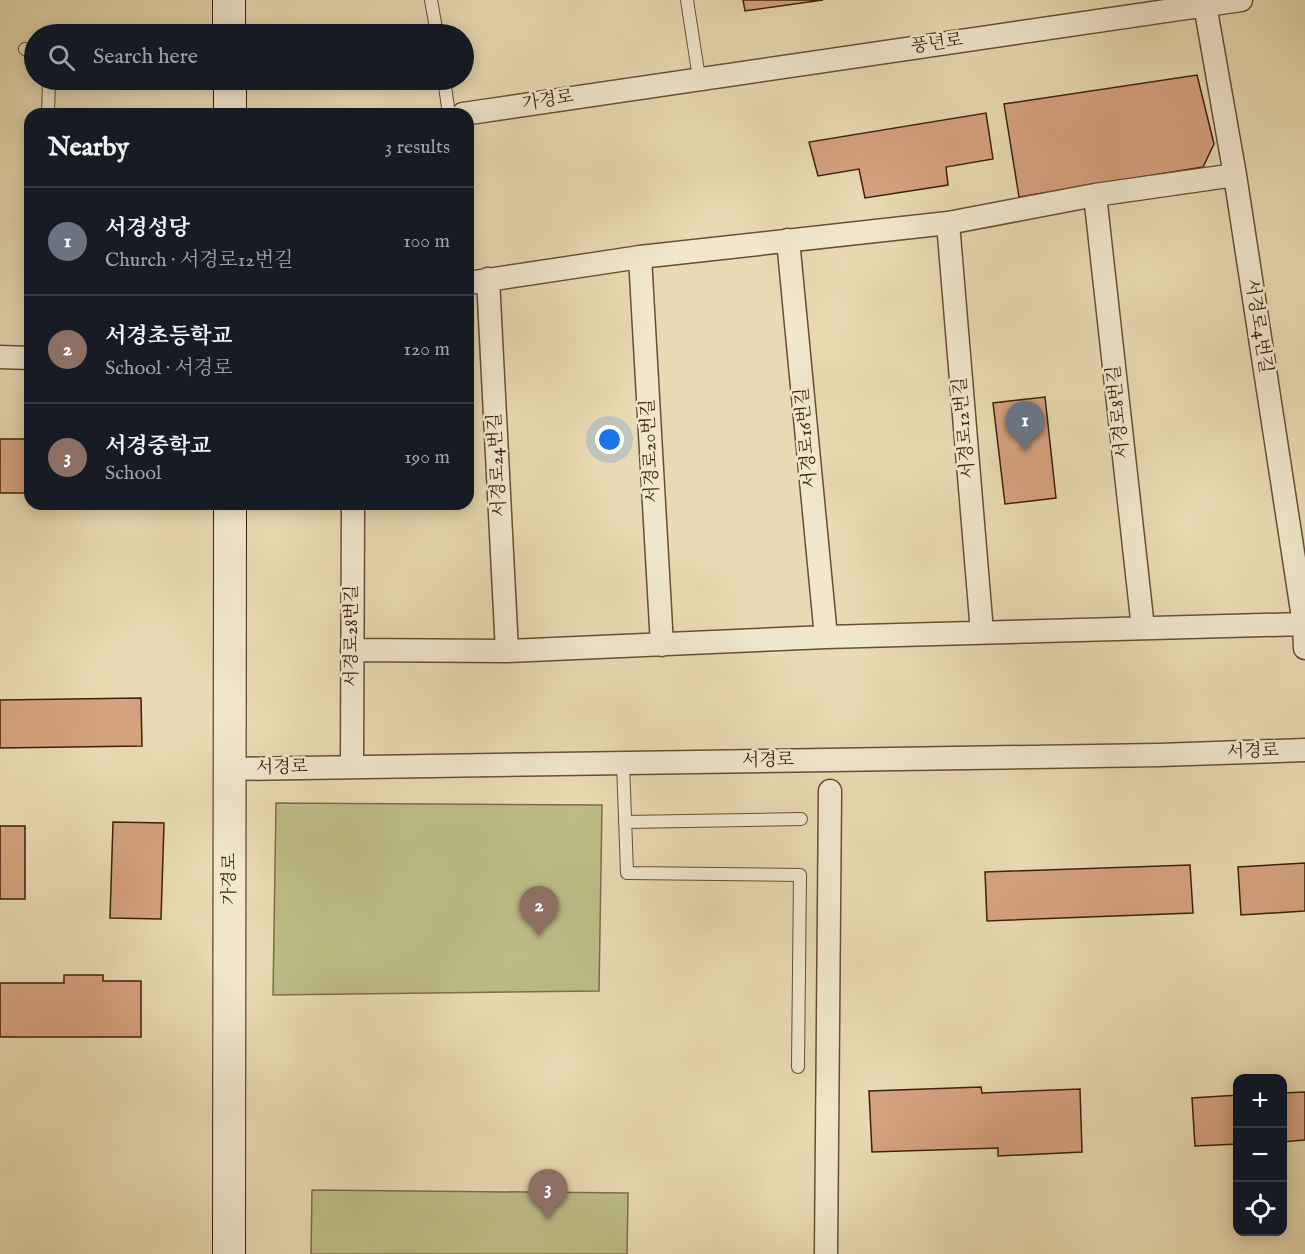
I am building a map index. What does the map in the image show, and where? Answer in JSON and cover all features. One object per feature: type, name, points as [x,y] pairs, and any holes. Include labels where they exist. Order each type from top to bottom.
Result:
[{"type":"street","points":[[229,0],[230,24]]},
{"type":"street","name":"풍년로","points":[[633,88],[1241,0]]},
{"type":"street","name":"서경로4번길","points":[[1205,5],[1235,175],[1304,624],[1305,648]]},
{"type":"street","name":"가경로","points":[[474,112],[633,88]]},
{"type":"street","points":[[230,90],[230,108]]},
{"type":"street","points":[[478,281],[640,257],[948,223],[1095,195],[1235,175]]},
{"type":"street","name":"서경로8번길","points":[[1095,195],[1143,628]]},
{"type":"street","name":"서경로12번길","points":[[948,223],[982,633]]},
{"type":"street","name":"서경로16번길","points":[[788,240],[826,637]]},
{"type":"street","name":"서경로20번길","points":[[640,257],[662,645]]},
{"type":"street","name":"서경로24번길","points":[[478,281],[507,651]]},
{"type":"street","points":[[0,357],[24,358]]},
{"type":"street","name":"가경로","points":[[230,510],[230,1254]]},
{"type":"street","name":"서경로28번길","points":[[352,767],[353,510]]},
{"type":"street","points":[[352,650],[507,651],[826,637],[1304,624]]},
{"type":"street","name":"서경로","points":[[230,769],[1135,755],[1305,750]]},
{"type":"street","points":[[826,1254],[830,791]]},
{"type":"lane","points":[[431,0],[435,24]]},
{"type":"lane","points":[[687,0],[699,78]]},
{"type":"lane","points":[[48,108],[49,90]]},
{"type":"lane","points":[[445,90],[448,108]]},
{"type":"lane","points":[[623,763],[627,873],[800,875],[798,1066]]},
{"type":"lane","points":[[625,822],[801,819]]},
{"type":"green space","points":[[276,803],[602,805],[599,991],[273,995]]},
{"type":"green space","points":[[312,1190],[628,1193],[627,1254],[311,1254]]},
{"type":"building","points":[[743,0],[823,0],[745,11]]},
{"type":"building","points":[[1197,75],[1214,144],[1203,167],[1019,197],[1004,104]]},
{"type":"building","points":[[986,113],[993,159],[946,167],[948,185],[865,198],[859,169],[818,176],[809,142]]},
{"type":"building","points":[[1045,397],[1056,498],[1005,504],[993,403]]},
{"type":"building","points":[[0,439],[24,439],[24,493],[0,493]]},
{"type":"building","points":[[141,698],[142,746],[0,748],[0,700]]},
{"type":"building","points":[[113,822],[164,823],[161,919],[110,918]]},
{"type":"building","points":[[0,826],[25,826],[25,899],[0,899]]},
{"type":"building","points":[[1305,863],[1305,911],[1241,915],[1238,867]]},
{"type":"building","points":[[1190,865],[1193,913],[987,921],[985,872]]},
{"type":"building","points":[[64,975],[103,975],[103,981],[141,981],[141,1037],[0,1037],[0,983],[64,983]]},
{"type":"building","points":[[981,1087],[982,1093],[1080,1089],[1082,1152],[998,1156],[998,1148],[872,1152],[869,1091]]},
{"type":"building","points":[[1305,1092],[1305,1140],[1287,1142],[1287,1093]]},
{"type":"building","points":[[1233,1095],[1233,1144],[1195,1146],[1192,1098]]},
{"type":"place","name":"서경성당","points":[[1025,451]]},
{"type":"place","name":"서경초등학교","points":[[539,936]]},
{"type":"place","name":"서경중학교","points":[[548,1219]]}]
